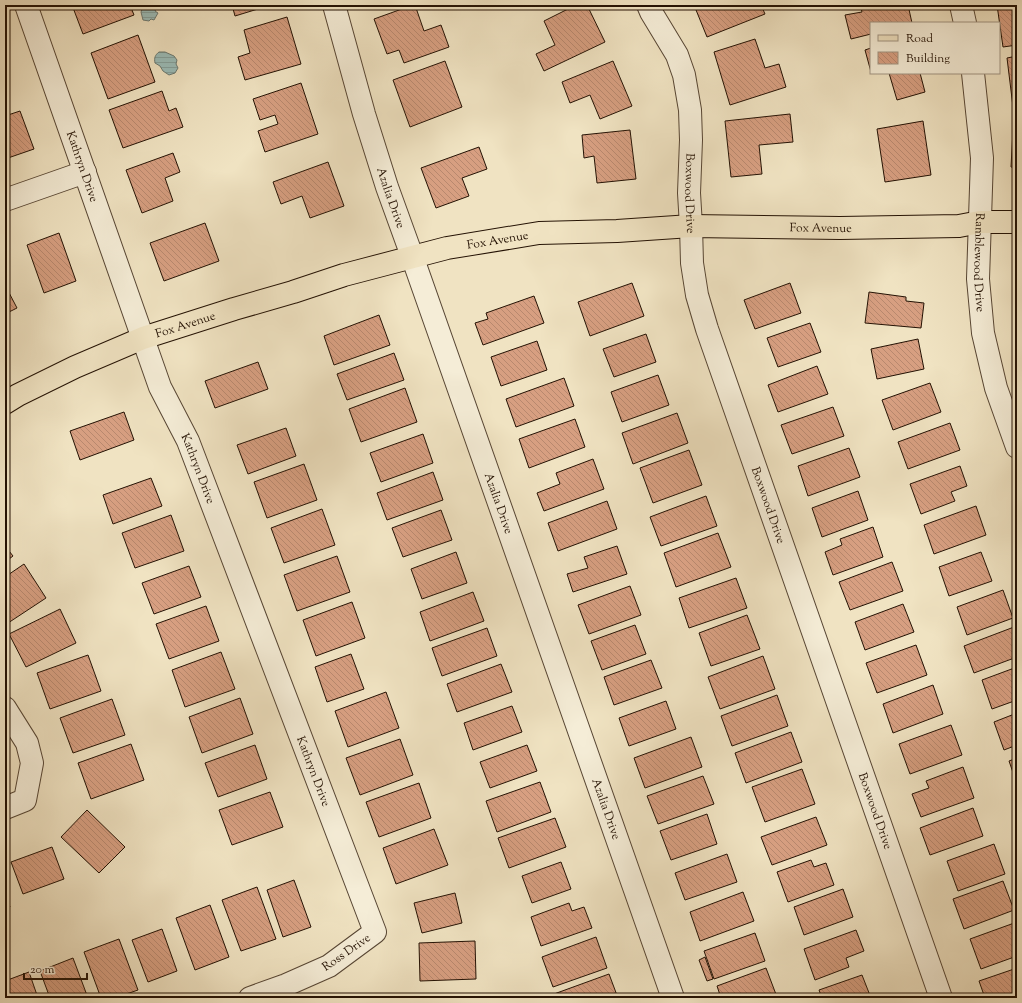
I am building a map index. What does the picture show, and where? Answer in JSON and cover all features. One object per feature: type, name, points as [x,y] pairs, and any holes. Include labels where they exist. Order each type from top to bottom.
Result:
[{"type":"main road","name":"Fox Avenue","points":[[5,403],[75,367],[143,338],[344,275],[447,248],[539,233],[617,231],[691,226],[840,228],[959,226],[980,222],[1017,222]]},
{"type":"street","name":"Kathryn Drive","points":[[26,5],[160,387],[188,441],[375,932]]},
{"type":"street","name":"Azalia Drive","points":[[334,5],[364,114],[387,187],[673,998]]},
{"type":"street","name":"Boxwood Drive","points":[[648,5],[676,56],[684,75],[690,110],[692,140],[689,193],[692,263],[697,295],[707,329],[941,998]]},
{"type":"street","points":[[962,5],[965,22]]},
{"type":"street","name":"Ramblewood Drive","points":[[973,74],[982,158],[978,279],[982,333],[996,388],[1017,447]]},
{"type":"street","points":[[5,200],[85,172]]},
{"type":"street","points":[[5,708],[27,743],[32,763],[26,800],[5,808]]},
{"type":"street","name":"Ross Drive","points":[[250,998],[286,985],[329,966],[375,932]]},
{"type":"water","points":[[147,5],[156,5],[157,7],[155,11],[158,13],[154,20],[143,20],[141,12],[143,7]]},
{"type":"water","points":[[159,52],[165,52],[174,56],[177,60],[176,64],[178,68],[175,73],[169,75],[155,63],[155,57]]},
{"type":"building","points":[[72,5],[130,5],[134,15],[83,34]]},
{"type":"building","points":[[232,5],[271,5],[235,16]]},
{"type":"building","points":[[415,5],[424,31],[441,25],[449,47],[404,63],[399,50],[387,54],[374,19]]},
{"type":"building","points":[[576,5],[587,5],[605,42],[544,71],[536,54],[555,45],[544,21]]},
{"type":"building","points":[[694,5],[761,5],[765,14],[707,37]]},
{"type":"building","points":[[860,5],[908,5],[912,22],[870,22],[870,34],[851,39],[845,15],[862,12]]},
{"type":"building","points":[[997,5],[1017,5],[1017,45],[1003,47]]},
{"type":"building","points":[[287,17],[301,64],[245,80],[238,57],[250,53],[244,30]]},
{"type":"building","points":[[138,35],[155,82],[108,99],[91,53]]},
{"type":"building","points":[[755,39],[765,68],[779,64],[786,87],[730,105],[714,52]]},
{"type":"building","points":[[870,48],[870,68],[865,50]]},
{"type":"building","points":[[1017,56],[1017,114],[1014,115],[1007,58]]},
{"type":"building","points":[[445,61],[462,107],[410,127],[393,80]]},
{"type":"building","points":[[613,61],[632,106],[600,119],[590,95],[570,103],[562,82]]},
{"type":"building","points":[[889,74],[920,74],[925,92],[897,100]]},
{"type":"building","points":[[301,83],[318,134],[265,152],[258,131],[278,124],[275,115],[260,120],[253,99]]},
{"type":"building","points":[[162,91],[169,111],[176,108],[183,127],[123,148],[109,110]]},
{"type":"building","points":[[20,111],[34,149],[5,159],[5,116]]},
{"type":"building","points":[[790,114],[793,142],[759,145],[762,174],[731,177],[725,121]]},
{"type":"building","points":[[923,121],[931,175],[885,182],[877,129]]},
{"type":"building","points":[[630,130],[636,179],[597,183],[594,156],[584,158],[582,135]]},
{"type":"building","points":[[1013,130],[1017,130],[1017,168],[1011,167]]},
{"type":"building","points":[[479,147],[487,169],[462,178],[469,196],[436,208],[421,168]]},
{"type":"building","points":[[173,153],[180,172],[165,178],[173,201],[142,213],[126,170]]},
{"type":"building","points":[[328,162],[344,206],[310,218],[302,196],[281,204],[273,182]]},
{"type":"building","points":[[205,223],[219,261],[164,281],[150,243]]},
{"type":"building","points":[[59,233],[76,281],[44,293],[27,245]]},
{"type":"building","points":[[632,283],[644,316],[590,336],[578,302]]},
{"type":"building","points":[[790,283],[801,313],[755,329],[744,300]]},
{"type":"building","points":[[5,285],[17,308],[5,314]]},
{"type":"building","points":[[869,292],[906,297],[906,301],[924,303],[921,328],[865,323]]},
{"type":"building","points":[[534,296],[544,323],[483,345],[475,323],[488,319],[486,313]]},
{"type":"building","points":[[379,315],[390,345],[334,365],[324,336]]},
{"type":"building","points":[[810,323],[821,352],[778,367],[767,338]]},
{"type":"building","points":[[646,334],[656,362],[614,377],[603,349]]},
{"type":"building","points":[[918,339],[924,369],[877,379],[871,349]]},
{"type":"building","points":[[537,341],[547,370],[501,386],[491,357]]},
{"type":"building","points":[[394,353],[404,380],[347,400],[337,374]]},
{"type":"building","points":[[258,362],[268,389],[215,408],[205,381]]},
{"type":"building","points":[[817,366],[828,394],[778,412],[768,385]]},
{"type":"building","points":[[658,375],[669,405],[622,422],[611,392]]},
{"type":"building","points":[[564,378],[574,406],[516,427],[506,399]]},
{"type":"building","points":[[930,383],[941,412],[893,430],[882,400]]},
{"type":"building","points":[[405,388],[417,422],[361,442],[349,409]]},
{"type":"building","points":[[833,407],[844,436],[792,454],[781,425]]},
{"type":"building","points":[[124,412],[134,440],[80,460],[70,431]]},
{"type":"building","points":[[677,413],[688,443],[633,464],[622,433]]},
{"type":"building","points":[[575,419],[585,447],[529,468],[519,439]]},
{"type":"building","points":[[950,423],[960,450],[908,469],[898,442]]},
{"type":"building","points":[[286,428],[296,456],[248,474],[237,445]]},
{"type":"building","points":[[423,434],[433,463],[381,482],[370,453]]},
{"type":"building","points":[[849,448],[860,477],[808,496],[798,466]]},
{"type":"building","points":[[689,450],[702,485],[653,503],[640,468]]},
{"type":"building","points":[[593,459],[604,489],[544,511],[537,493],[560,484],[556,473]]},
{"type":"building","points":[[304,464],[317,500],[267,518],[254,482]]},
{"type":"building","points":[[960,466],[967,486],[951,492],[955,501],[921,514],[910,484]]},
{"type":"building","points":[[433,472],[443,500],[387,520],[377,493]]},
{"type":"building","points":[[151,478],[162,506],[113,524],[103,495]]},
{"type":"building","points":[[858,491],[868,520],[822,537],[812,508]]},
{"type":"building","points":[[706,496],[717,526],[661,546],[650,517]]},
{"type":"building","points":[[607,501],[617,529],[558,551],[548,523]]},
{"type":"building","points":[[976,506],[986,535],[934,554],[924,525]]},
{"type":"building","points":[[322,509],[335,545],[284,563],[271,528]]},
{"type":"building","points":[[441,510],[452,540],[403,557],[392,528]]},
{"type":"building","points":[[171,515],[184,551],[135,568],[122,533]]},
{"type":"building","points":[[873,527],[883,557],[833,575],[825,552],[842,545],[840,539]]},
{"type":"building","points":[[718,533],[731,567],[676,587],[664,553]]},
{"type":"building","points":[[5,546],[13,556],[5,562]]},
{"type":"building","points":[[617,546],[627,574],[573,592],[567,574],[588,568],[584,557]]},
{"type":"building","points":[[456,552],[467,583],[422,599],[411,569]]},
{"type":"building","points":[[981,552],[992,581],[949,596],[939,567]]},
{"type":"building","points":[[337,556],[350,592],[297,611],[284,575]]},
{"type":"building","points":[[892,562],[903,591],[850,610],[839,582]]},
{"type":"building","points":[[24,564],[46,598],[5,625],[5,577]]},
{"type":"building","points":[[189,566],[201,597],[154,614],[142,583]]},
{"type":"building","points":[[736,578],[747,608],[689,628],[679,598]]},
{"type":"building","points":[[630,586],[641,615],[589,634],[578,605]]},
{"type":"building","points":[[1003,590],[1013,618],[967,635],[957,607]]},
{"type":"building","points":[[473,592],[484,621],[430,641],[420,612]]},
{"type":"building","points":[[352,602],[365,638],[316,656],[303,620]]},
{"type":"building","points":[[903,604],[914,632],[865,650],[855,622]]},
{"type":"building","points":[[206,606],[219,641],[169,659],[156,624]]},
{"type":"building","points":[[60,609],[76,643],[26,667],[9,634]]},
{"type":"building","points":[[747,615],[760,649],[711,666],[699,633]]},
{"type":"building","points":[[635,625],[646,654],[602,670],[591,641]]},
{"type":"building","points":[[1014,627],[1017,636],[1017,657],[974,673],[964,646]]},
{"type":"building","points":[[487,628],[497,656],[442,676],[432,648]]},
{"type":"building","points":[[916,645],[927,675],[877,693],[866,663]]},
{"type":"building","points":[[221,652],[235,689],[185,707],[172,670]]},
{"type":"building","points":[[351,654],[364,689],[327,702],[315,667]]},
{"type":"building","points":[[88,655],[101,691],[50,709],[37,673]]},
{"type":"building","points":[[763,656],[775,689],[720,709],[708,677]]},
{"type":"building","points":[[651,660],[662,688],[614,705],[604,677]]},
{"type":"building","points":[[501,664],[512,692],[457,712],[447,684]]},
{"type":"building","points":[[1017,667],[1017,700],[992,709],[982,680]]},
{"type":"building","points":[[933,685],[943,714],[893,733],[883,704]]},
{"type":"building","points":[[386,692],[399,728],[348,747],[335,711]]},
{"type":"building","points":[[777,695],[788,726],[732,746],[721,716]]},
{"type":"building","points":[[240,698],[253,734],[202,753],[189,717]]},
{"type":"building","points":[[112,699],[125,735],[73,753],[60,718]]},
{"type":"building","points":[[666,701],[676,729],[629,746],[619,718]]},
{"type":"building","points":[[512,706],[522,732],[473,750],[464,723]]},
{"type":"building","points":[[1017,713],[1017,745],[1004,750],[994,722]]},
{"type":"building","points":[[951,725],[962,755],[910,774],[899,744]]},
{"type":"building","points":[[791,732],[802,762],[746,783],[735,753]]},
{"type":"building","points":[[691,737],[702,767],[645,788],[634,758]]},
{"type":"building","points":[[400,739],[413,775],[360,795],[346,758]]},
{"type":"building","points":[[131,744],[144,780],[91,799],[78,763]]},
{"type":"building","points":[[255,745],[267,779],[218,797],[205,763]]},
{"type":"building","points":[[527,745],[537,771],[490,788],[480,762]]},
{"type":"building","points":[[1017,758],[1017,784],[1009,761]]},
{"type":"building","points":[[963,767],[974,798],[921,817],[912,794],[929,788],[926,781]]},
{"type":"building","points":[[802,769],[815,804],[765,822],[752,787]]},
{"type":"building","points":[[703,776],[714,804],[658,824],[647,796]]},
{"type":"building","points":[[540,782],[551,812],[497,832],[486,801]]},
{"type":"building","points":[[419,783],[431,818],[379,837],[366,802]]},
{"type":"building","points":[[270,792],[283,827],[232,845],[219,810]]},
{"type":"building","points":[[973,808],[983,836],[930,855],[920,828]]},
{"type":"building","points":[[87,810],[125,847],[99,873],[61,837]]},
{"type":"building","points":[[707,814],[717,844],[671,860],[660,831]]},
{"type":"building","points":[[816,817],[827,845],[772,865],[761,837]]},
{"type":"building","points":[[555,818],[566,847],[509,868],[498,838]]},
{"type":"building","points":[[434,829],[448,865],[396,884],[383,848]]},
{"type":"building","points":[[994,844],[1005,874],[958,891],[947,861]]},
{"type":"building","points":[[52,847],[64,879],[23,894],[11,862]]},
{"type":"building","points":[[727,854],[737,882],[685,900],[675,873]]},
{"type":"building","points":[[811,860],[814,867],[826,863],[834,885],[788,902],[777,872]]},
{"type":"building","points":[[561,862],[571,889],[532,903],[522,876]]},
{"type":"building","points":[[294,880],[311,927],[283,937],[267,890]]},
{"type":"building","points":[[1003,881],[1014,910],[964,929],[953,899]]},
{"type":"building","points":[[257,887],[276,939],[241,951],[222,900]]},
{"type":"building","points":[[843,889],[853,917],[804,935],[794,907]]},
{"type":"building","points":[[743,892],[754,921],[700,941],[690,912]]},
{"type":"building","points":[[455,893],[462,923],[422,933],[414,903]]},
{"type":"building","points":[[5,894],[10,907],[5,909]]},
{"type":"building","points":[[569,903],[572,911],[584,907],[592,928],[541,946],[531,917]]},
{"type":"building","points":[[210,905],[229,957],[195,970],[176,918]]},
{"type":"building","points":[[1017,922],[1017,956],[981,969],[970,939]]},
{"type":"building","points":[[162,929],[177,971],[148,982],[132,940]]},
{"type":"building","points":[[856,930],[864,951],[846,958],[849,967],[815,980],[804,949]]},
{"type":"building","points":[[755,933],[765,961],[714,979],[704,951]]},
{"type":"building","points":[[596,937],[607,968],[553,987],[542,957]]},
{"type":"building","points":[[119,939],[138,990],[115,998],[101,998],[84,952]]},
{"type":"building","points":[[475,941],[476,979],[420,981],[419,943]]},
{"type":"building","points":[[705,957],[713,979],[707,981],[699,960]]},
{"type":"building","points":[[73,958],[88,998],[50,998],[40,971]]},
{"type":"building","points":[[766,968],[777,997],[721,998],[717,986]]},
{"type":"building","points":[[1017,968],[1017,998],[985,998],[979,981]]},
{"type":"building","points":[[29,972],[38,998],[5,998],[5,981]]},
{"type":"building","points":[[609,974],[618,998],[555,998],[554,994]]},
{"type":"building","points":[[862,975],[871,998],[822,998],[819,990]]}]
